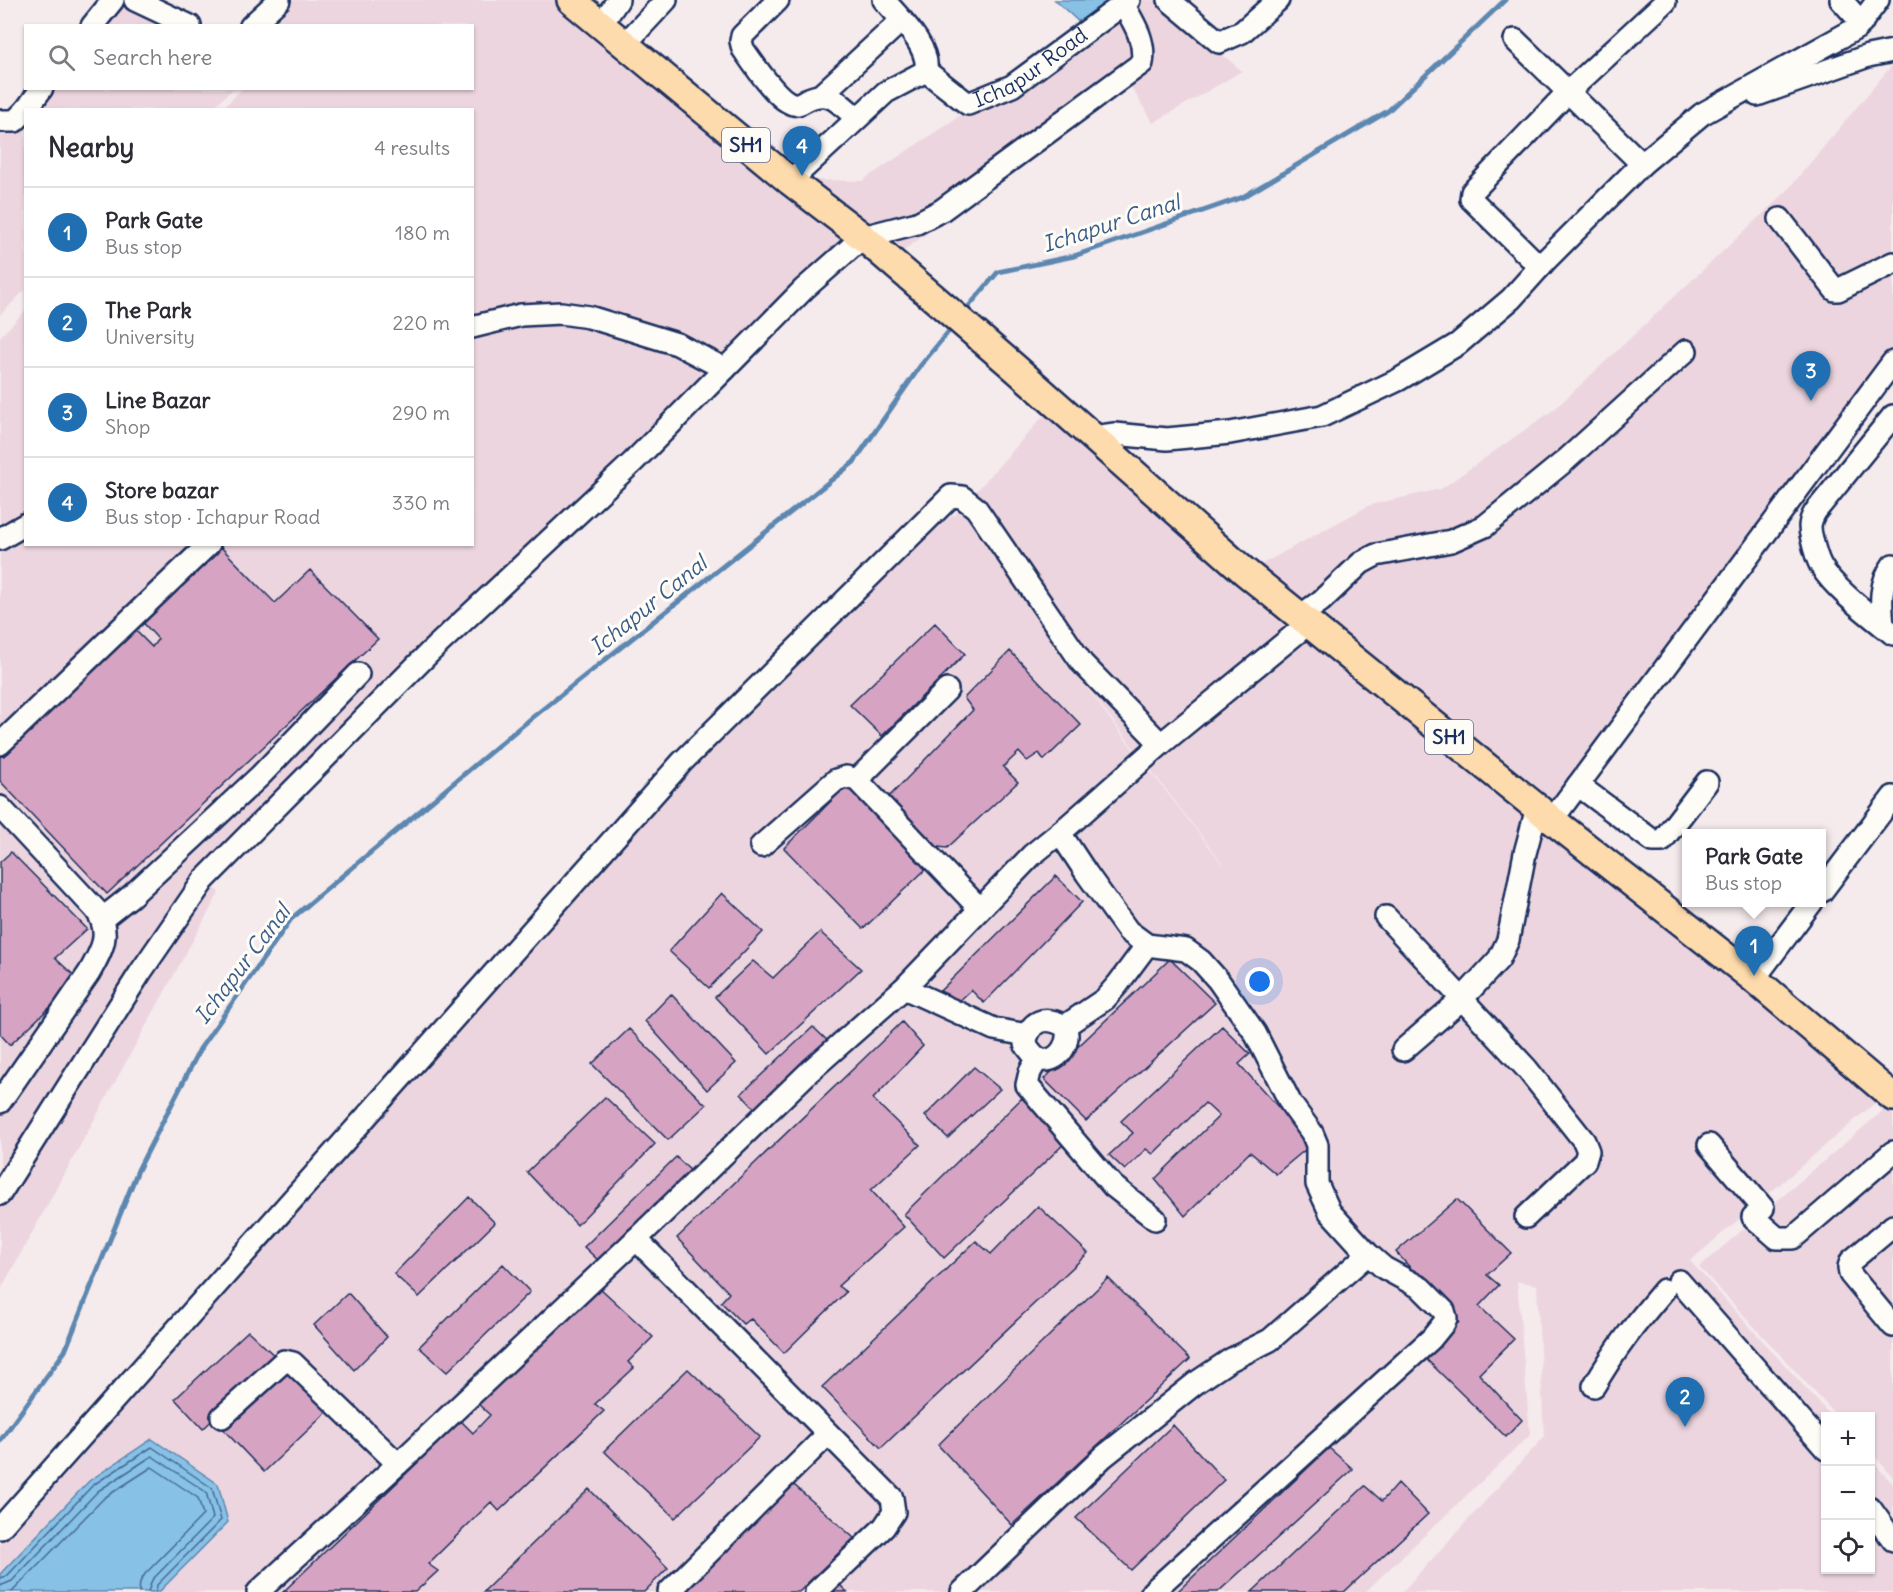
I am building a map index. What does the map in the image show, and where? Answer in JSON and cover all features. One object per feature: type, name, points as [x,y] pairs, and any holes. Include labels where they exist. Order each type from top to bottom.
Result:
[{"type":"main road","name":"SH1","points":[[571,0],[790,181],[863,237],[1244,571],[1754,979],[1893,1096]]},
{"type":"street","points":[[94,24],[113,0]]},
{"type":"street","points":[[135,0],[186,24]]},
{"type":"street","points":[[253,24],[279,0]]},
{"type":"street","points":[[601,25],[618,0]]},
{"type":"street","points":[[625,44],[666,0]]},
{"type":"street","points":[[778,0],[742,36],[741,41],[743,49],[773,88],[791,104],[796,105],[822,94],[901,21]]},
{"type":"street","points":[[790,181],[886,92],[926,71],[928,61],[924,50],[884,0]]},
{"type":"street","points":[[1169,0],[1219,42],[1242,32],[1278,0]]},
{"type":"street","points":[[1841,0],[1862,22]]},
{"type":"street","points":[[1093,438],[1115,434],[1167,439],[1230,433],[1322,416],[1398,380],[1458,344],[1511,299],[1642,164],[1702,114],[1857,28],[1878,0]]},
{"type":"street","points":[[0,1194],[140,973],[204,880],[429,653],[633,462],[804,289],[863,237],[917,223],[942,210],[1142,63],[1144,54],[1141,37],[1126,2]]},
{"type":"street","name":"Ichapur Road","points":[[926,71],[968,104],[1012,86],[1126,2]]},
{"type":"street","points":[[1540,267],[1471,199],[1472,192],[1568,92],[1665,2]]},
{"type":"street","points":[[1515,40],[1642,164]]},
{"type":"street","points":[[1702,114],[1868,56],[1893,51]]},
{"type":"street","points":[[27,108],[41,90]]},
{"type":"street","points":[[822,94],[831,97],[857,118]]},
{"type":"street","points":[[0,121],[15,121],[24,112]]},
{"type":"street","points":[[1780,219],[1834,290],[1893,263]]},
{"type":"street","points":[[474,327],[521,315],[561,314],[589,317],[677,344],[725,369]]},
{"type":"street","points":[[258,1592],[398,1464],[811,1070],[904,988],[1032,855],[1305,619],[1361,562],[1376,555],[1451,541],[1485,526],[1566,460],[1686,351]]},
{"type":"street","points":[[1404,1050],[1462,999],[1499,959],[1508,940],[1526,853],[1545,814],[1578,785],[1893,362]]},
{"type":"street","points":[[1888,630],[1844,592],[1822,568],[1815,555],[1810,520],[1893,416]]},
{"type":"street","points":[[0,1528],[682,762],[951,496],[962,497],[976,508],[1082,663],[1161,744]]},
{"type":"street","points":[[0,539],[24,525]]},
{"type":"street","points":[[0,744],[207,546]]},
{"type":"street","points":[[1888,630],[1881,600],[1882,585],[1893,565]]},
{"type":"street","points":[[102,919],[131,896],[260,776],[358,674]]},
{"type":"street","points":[[857,780],[947,690]]},
{"type":"street","points":[[761,846],[836,780],[846,777],[857,780],[980,909]]},
{"type":"street","points":[[1578,785],[1653,841],[1662,841],[1707,782]]},
{"type":"street","points":[[1826,884],[1893,797]]},
{"type":"street","points":[[0,807],[102,919],[105,933],[89,973],[0,1102]]},
{"type":"street","points":[[1060,833],[1128,931],[1147,945],[1186,950],[1201,961],[1218,980],[1255,1033],[1291,1104],[1312,1133],[1317,1145],[1317,1184],[1330,1212],[1368,1254],[1384,1268],[1421,1288],[1444,1311],[1446,1318],[1431,1339],[1152,1592]]},
{"type":"street","points":[[1754,979],[1809,907]]},
{"type":"street","points":[[1386,917],[1527,1069],[1584,1141],[1588,1151],[1585,1161],[1526,1217]]},
{"type":"street","points":[[1065,1026],[1105,999],[1147,945]]},
{"type":"street","points":[[904,988],[994,1029],[1027,1035]]},
{"type":"street","points":[[1043,1020],[1054,1020],[1065,1026],[1068,1032],[1066,1044],[1061,1052],[1051,1059],[1043,1060],[1038,1058],[1025,1044],[1027,1035],[1030,1028],[1043,1020]]},
{"type":"street","points":[[1038,1058],[1030,1072],[1027,1085],[1113,1185],[1155,1219]]},
{"type":"street","points":[[1708,1145],[1777,1238],[1792,1238],[1893,1152]]},
{"type":"street","points":[[1893,1226],[1851,1261],[1849,1267],[1850,1274],[1893,1326]]},
{"type":"street","points":[[636,1239],[892,1498],[894,1512],[884,1527],[816,1592]]},
{"type":"street","points":[[962,1592],[1103,1457],[1197,1382],[1230,1360],[1270,1340],[1368,1254]]},
{"type":"street","points":[[1594,1386],[1613,1353],[1672,1285],[1821,1444]]},
{"type":"street","points":[[222,1417],[287,1360],[293,1363],[398,1464]]},
{"type":"street","points":[[669,1592],[828,1434]]},
{"type":"street","points":[[1875,1515],[1893,1540]]},
{"type":"shaded area","points":[[117,0],[177,24],[99,24]]},
{"type":"shaded area","points":[[286,0],[576,0],[866,247],[797,284],[203,873],[219,893],[0,1291],[0,337],[24,312],[24,546],[474,546],[474,108],[223,108],[241,90],[474,90],[474,24],[261,24]]},
{"type":"shaded area","points":[[1141,0],[1157,0],[1242,71],[1153,123],[1130,85],[900,253],[810,180],[862,181],[964,113],[1007,100]]},
{"type":"shaded area","points":[[1893,64],[1893,348],[1816,458],[1552,811],[1255,568],[1370,505],[1441,489],[1556,408],[1786,192]]},
{"type":"shaded area","points":[[47,90],[232,90],[212,108],[33,108]]},
{"type":"shaded area","points":[[24,118],[24,291],[0,315],[0,130]]},
{"type":"shaded area","points":[[1048,411],[1756,988],[1877,1101],[1690,1261],[1827,1412],[1821,1412],[1821,1574],[1875,1574],[1875,1464],[1893,1484],[1893,1592],[1402,1592],[1544,1437],[1537,1285],[1517,1281],[1530,1435],[1365,1592],[0,1592],[0,1533],[692,754],[933,518],[955,515]],"holes":[[[1069,664],[1224,865],[1112,722]]]},
{"type":"shaded area","points":[[1891,1104],[1893,1106],[1893,1477],[1875,1457],[1875,1412],[1833,1412],[1699,1267]]},
{"type":"water","points":[[1055,0],[1112,0],[1080,23]]},
{"type":"water","points":[[152,1439],[218,1484],[228,1522],[159,1592],[0,1592],[0,1574],[89,1481]]},
{"type":"building","points":[[216,546],[220,546],[275,603],[310,570],[378,639],[107,894],[0,781],[0,753],[131,626],[152,647],[158,639],[139,618]]},
{"type":"building","points":[[935,623],[965,654],[882,736],[850,705]]},
{"type":"building","points":[[1010,651],[1081,725],[1044,760],[1039,753],[1027,761],[1019,752],[1003,767],[1018,782],[947,848],[929,846],[884,802],[973,710],[964,698]]},
{"type":"building","points":[[847,785],[926,869],[863,929],[784,848]]},
{"type":"building","points":[[11,852],[87,929],[55,958],[79,980],[10,1045],[0,1034],[0,862]]},
{"type":"building","points":[[1056,876],[1082,902],[984,1003],[971,990],[956,1004],[940,991]]},
{"type":"building","points":[[722,893],[763,932],[709,988],[669,951]]},
{"type":"building","points":[[820,932],[861,969],[769,1054],[715,997],[753,961],[773,978]]},
{"type":"building","points":[[1170,959],[1215,1003],[1086,1121],[1044,1079]]},
{"type":"building","points":[[671,994],[736,1063],[707,1090],[645,1021]]},
{"type":"building","points":[[902,1022],[923,1046],[873,1099],[920,1145],[871,1190],[904,1227],[838,1286],[846,1292],[784,1353],[751,1319],[743,1324],[721,1302],[729,1293],[677,1238]]},
{"type":"building","points":[[1222,1026],[1250,1054],[1239,1064],[1312,1144],[1276,1174],[1250,1152],[1185,1216],[1155,1179],[1219,1116],[1205,1103],[1153,1154],[1146,1149],[1125,1170],[1109,1155],[1133,1133],[1121,1121]]},
{"type":"building","points":[[813,1027],[831,1044],[758,1112],[741,1094]]},
{"type":"building","points":[[629,1029],[706,1105],[668,1140],[592,1064]]},
{"type":"building","points":[[974,1067],[1000,1089],[948,1138],[925,1116]]},
{"type":"building","points":[[605,1097],[655,1144],[577,1225],[527,1172]]},
{"type":"building","points":[[1022,1098],[1066,1142],[944,1258],[904,1214]]},
{"type":"building","points":[[676,1157],[694,1174],[599,1261],[584,1247]]},
{"type":"building","points":[[469,1197],[495,1223],[419,1297],[394,1274]]},
{"type":"building","points":[[1457,1199],[1511,1253],[1487,1275],[1499,1285],[1479,1306],[1514,1339],[1479,1374],[1522,1420],[1506,1437],[1425,1358],[1459,1322],[1396,1252]]},
{"type":"building","points":[[1038,1206],[1088,1253],[881,1448],[822,1387],[976,1241],[991,1254]]},
{"type":"building","points":[[503,1264],[530,1292],[447,1372],[419,1347]]},
{"type":"building","points":[[1108,1278],[1190,1359],[1012,1525],[938,1445]]},
{"type":"building","points":[[598,1286],[653,1337],[628,1362],[634,1368],[595,1404],[604,1411],[499,1511],[491,1502],[428,1564],[438,1571],[415,1592],[283,1592],[461,1421],[473,1433],[490,1415],[477,1403]]},
{"type":"building","points":[[348,1293],[387,1337],[354,1370],[314,1325]]},
{"type":"building","points":[[248,1331],[277,1358],[203,1429],[175,1399]]},
{"type":"building","points":[[282,1364],[329,1410],[264,1472],[219,1425]]},
{"type":"building","points":[[688,1369],[760,1437],[675,1518],[604,1451]]},
{"type":"building","points":[[1173,1425],[1224,1480],[1131,1570],[1076,1518]]},
{"type":"building","points":[[1329,1448],[1353,1469],[1218,1592],[1177,1592]]},
{"type":"building","points":[[1398,1483],[1428,1514],[1344,1592],[1252,1592],[1365,1486],[1382,1501]]},
{"type":"building","points":[[794,1485],[854,1538],[799,1592],[684,1592]]},
{"type":"building","points":[[589,1489],[668,1568],[644,1592],[483,1592]]},
{"type":"building","points":[[839,1584],[847,1592],[831,1592]]},
{"type":"waterway","name":"Ichapur Canal","points":[[963,313],[998,272],[1074,256],[1243,197],[1388,111],[1505,0]]},
{"type":"waterway","name":"Ichapur Canal","points":[[0,1441],[65,1351],[138,1170],[200,1049],[291,919],[518,729],[854,462],[921,365],[954,325]]},
{"type":"place","name":"Store bazar","points":[[802,176]]},
{"type":"place","name":"Line Bazar","points":[[1811,401]]},
{"type":"place","name":"Park Gate","points":[[1754,976]]},
{"type":"place","name":"The Park","points":[[1685,1427]]}]
